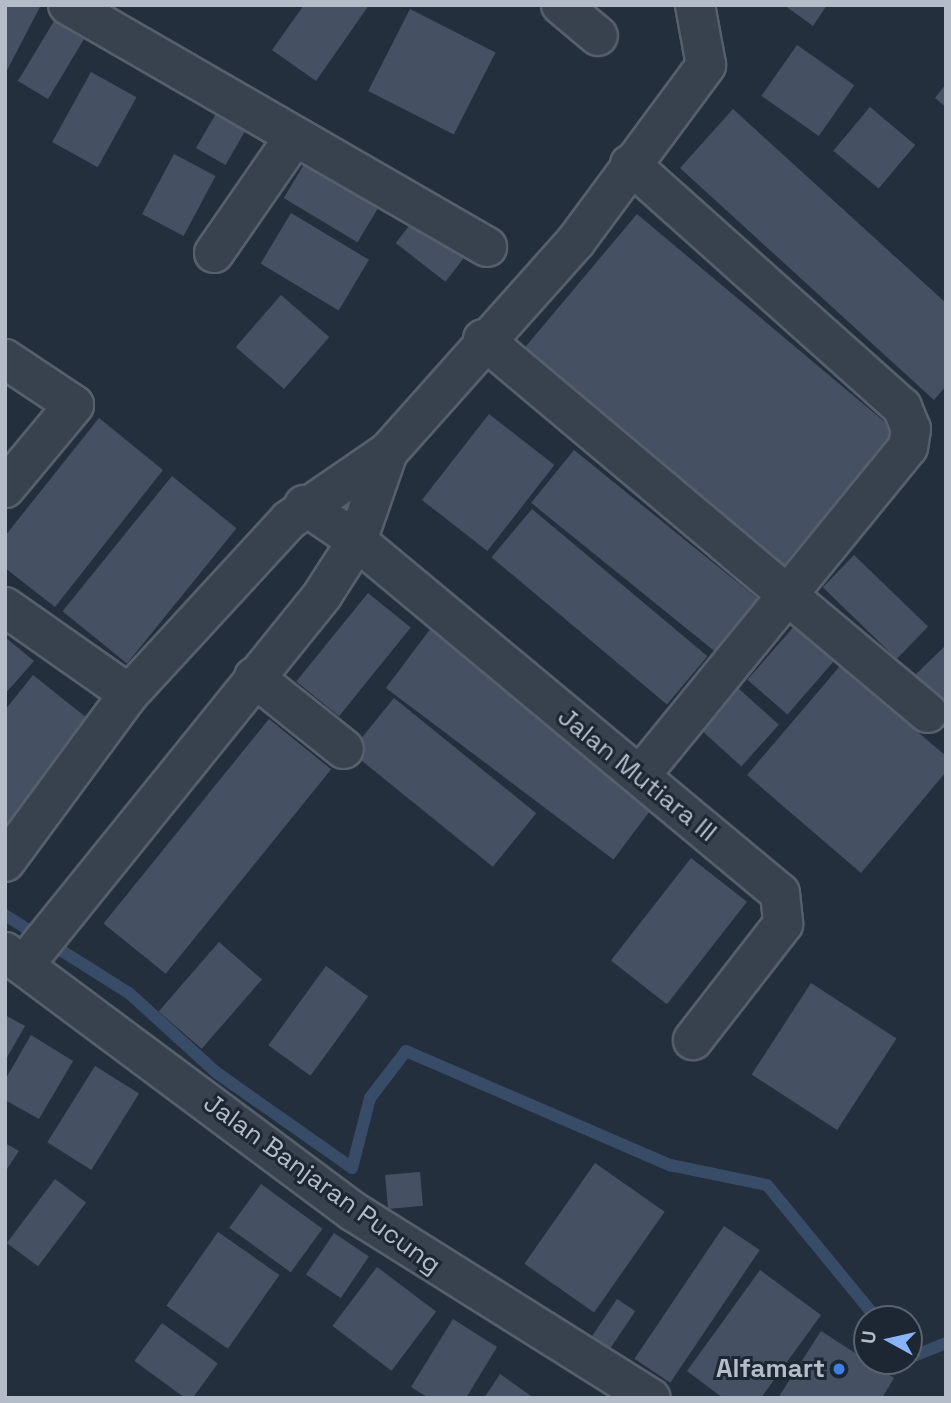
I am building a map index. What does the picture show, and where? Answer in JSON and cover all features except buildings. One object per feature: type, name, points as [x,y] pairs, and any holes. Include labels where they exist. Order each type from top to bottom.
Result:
[{"type":"street","points":[[68,5],[487,247]]},
{"type":"street","points":[[561,5],[598,36]]},
{"type":"street","points":[[5,862],[129,694],[304,505],[388,452],[483,339],[576,241],[706,65],[695,5]]},
{"type":"street","points":[[214,253],[295,136]]},
{"type":"street","points":[[631,164],[902,407],[911,429],[908,447],[790,595],[641,774]]},
{"type":"street","points":[[483,339],[928,713]]},
{"type":"street","points":[[5,359],[75,405],[5,488]]},
{"type":"street","points":[[21,955],[59,917],[254,677],[358,541],[388,452]]},
{"type":"street","name":"Jalan Mutiara III","points":[[304,505],[358,541],[556,710],[641,774],[780,894],[785,908],[770,945],[693,1040]]},
{"type":"street","points":[[5,607],[129,694]]},
{"type":"street","points":[[254,677],[344,749]]},
{"type":"street","name":"Jalan Banjaran Pucung","points":[[21,955],[354,1212],[651,1398]]},
{"type":"waterway","points":[[5,915],[129,993],[217,1073],[352,1168],[370,1098],[406,1051],[670,1165],[767,1185],[866,1305]]},
{"type":"waterway","points":[[923,1352],[946,1343]]},
{"type":"place","name":"Alfamart","points":[[839,1369]]}]
